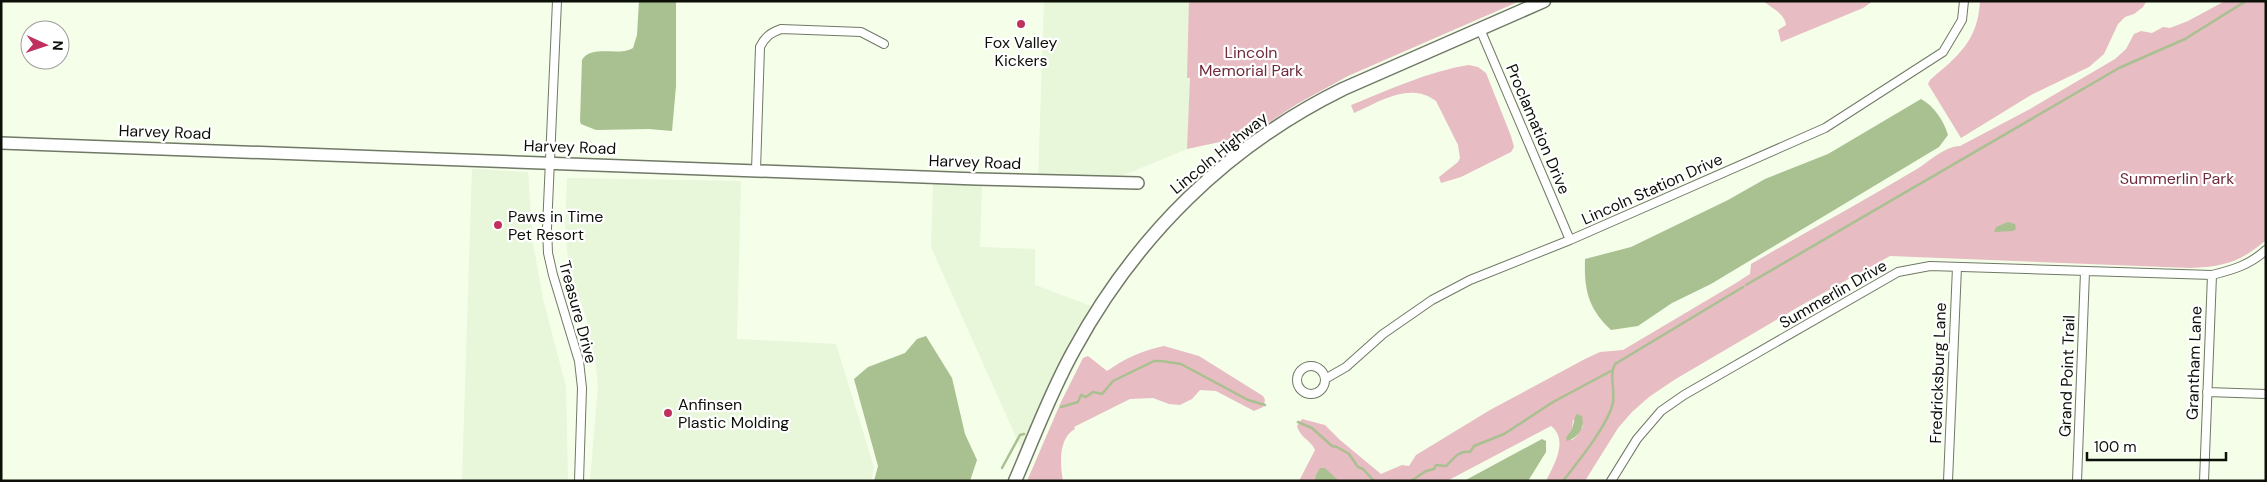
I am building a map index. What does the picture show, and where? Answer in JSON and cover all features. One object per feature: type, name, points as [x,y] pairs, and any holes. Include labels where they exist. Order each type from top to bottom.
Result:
[{"type":"main road","name":"Lincoln Highway","points":[[1015,481],[1066,365],[1090,321],[1131,260],[1174,210],[1214,173],[1247,147],[1311,105],[1544,1]]},
{"type":"street","name":"Treasure Drive","points":[[557,1],[547,228],[548,252],[579,361],[582,388],[579,481]]},
{"type":"street","name":"Lincoln Station Drive","points":[[1325,379],[1346,367],[1383,334],[1432,300],[1470,280],[1570,240],[1825,128],[1943,52],[1962,20],[1964,1]]},
{"type":"street","points":[[756,170],[760,47],[764,39],[771,32],[781,29],[861,32],[884,44]]},
{"type":"street","name":"Proclamation Drive","points":[[1480,29],[1570,240]]},
{"type":"street","name":"Harvey Road","points":[[1,143],[1138,183]]},
{"type":"street","name":"Summerlin Drive","points":[[1611,481],[1637,438],[1661,411],[1684,395],[1898,272],[1930,266],[1957,266],[2212,275],[2237,269],[2266,250]]},
{"type":"street","name":"Fredricksburg Lane","points":[[1948,481],[1957,266]]},
{"type":"street","name":"Grand Point Trail","points":[[2077,481],[2085,272]]},
{"type":"street","name":"Grantham Lane","points":[[2204,481],[2212,275]]},
{"type":"street","points":[[2207,392],[2266,394]]},
{"type":"shaded area","points":[[639,1],[676,1],[676,86],[672,131],[649,129],[596,130],[581,124],[582,60],[586,55],[592,53],[633,48],[637,35]]},
{"type":"shaded area","points":[[1044,1],[1194,1],[1187,149],[1124,175],[1038,182]]},
{"type":"shaded area","points":[[1921,99],[1941,119],[1948,135],[1939,147],[1711,284],[1672,303],[1638,326],[1611,330],[1597,314],[1589,298],[1585,280],[1585,259],[1631,247],[1728,200],[1765,179],[1828,154]]},
{"type":"shaded area","points":[[472,169],[528,172],[533,243],[543,299],[566,387],[568,481],[462,481]]},
{"type":"shaded area","points":[[567,178],[741,181],[737,339],[836,344],[874,467],[871,481],[590,481],[598,386],[587,321],[569,267],[565,228]]},
{"type":"shaded area","points":[[933,183],[982,185],[980,247],[1035,249],[1035,285],[1091,306],[1064,354],[1041,405],[1023,453],[931,247]]},
{"type":"shaded area","points":[[2008,222],[2015,224],[2016,229],[2013,231],[1994,232],[1996,227]]},
{"type":"shaded area","points":[[926,336],[952,378],[965,434],[977,460],[970,481],[874,481],[878,466],[854,379],[868,367],[905,353],[917,339]]},
{"type":"shaded area","points":[[1576,414],[1582,416],[1582,428],[1578,435],[1567,441],[1566,437],[1572,429]]},
{"type":"shaded area","points":[[1542,439],[1546,441],[1546,452],[1528,481],[1464,481]]},
{"type":"shaded area","points":[[1320,468],[1325,468],[1339,481],[1315,481]]},
{"type":"green space","name":"Lincoln Memorial Park","points":[[1189,1],[1520,1],[1348,76],[1297,104],[1248,136],[1187,149],[1190,78],[1187,78]]},
{"type":"green space","points":[[1763,1],[1873,1],[1863,8],[1781,42],[1778,30],[1786,25],[1785,21]]},
{"type":"green space","points":[[1980,1],[2146,2],[2143,7],[2134,14],[2125,17],[2118,24],[2104,54],[2089,67],[2031,95],[1961,138],[1928,84],[1958,55],[1971,37]]},
{"type":"green space","name":"Summerlin Park","points":[[2225,1],[2266,1],[2266,240],[2248,254],[2222,265],[2190,268],[1890,256],[1800,306],[1674,380],[1649,397],[1618,428],[1585,481],[1546,481],[1556,460],[1559,445],[1559,438],[1551,426],[1447,481],[1299,481],[1315,450],[1297,426],[1302,419],[1325,425],[1381,474],[1402,465],[1409,466],[1416,455],[1490,410],[1600,352],[1623,350],[1750,274],[1751,264],[1917,169],[1943,151],[1960,146],[2030,109],[2115,59],[2126,49],[2134,34],[2141,31],[2152,33],[2163,27],[2170,28],[2188,21]],"holes":[[[1573,420],[1583,426],[1572,440],[1566,437],[1572,429]]]},
{"type":"green space","points":[[1469,65],[1478,67],[1486,73],[1514,147],[1511,152],[1461,177],[1441,183],[1439,177],[1458,162],[1460,158],[1458,145],[1436,101],[1426,95],[1405,93],[1395,95],[1354,113],[1351,105],[1394,87],[1424,76]]},
{"type":"green space","points":[[1164,346],[1199,356],[1263,396],[1265,400],[1263,407],[1254,411],[1216,391],[1200,390],[1192,399],[1180,405],[1169,404],[1153,398],[1130,399],[1074,427],[1075,429],[1069,433],[1063,445],[1061,460],[1063,481],[1027,481],[1061,402],[1083,358],[1088,356],[1107,371],[1134,356]]},
{"type":"waterway","points":[[1746,285],[2119,68],[2185,39],[2246,1]]},
{"type":"waterway","points":[[1563,481],[1592,443],[1610,411],[1613,402],[1612,373],[1615,364],[1743,287]]},
{"type":"waterway","points":[[1061,407],[1078,402],[1081,395],[1086,397],[1093,392],[1102,394],[1113,381],[1154,361],[1181,364],[1248,400],[1265,405]]},
{"type":"waterway","points":[[1411,481],[1426,471],[1434,469],[1436,465],[1446,466],[1462,452],[1470,452],[1474,446],[1504,434],[1553,402],[1611,371]]},
{"type":"waterway","points":[[1298,422],[1312,428],[1332,446],[1349,454],[1358,467],[1363,469],[1374,481]]},
{"type":"waterway","points":[[1002,468],[1020,435],[1024,434]]},
{"type":"place","name":"Fox Valley Kickers","points":[[1021,24]]},
{"type":"place","name":"Paws in Time Pet Resort","points":[[498,225]]},
{"type":"place","name":"Anfinsen Plastic Molding","points":[[668,413]]}]
